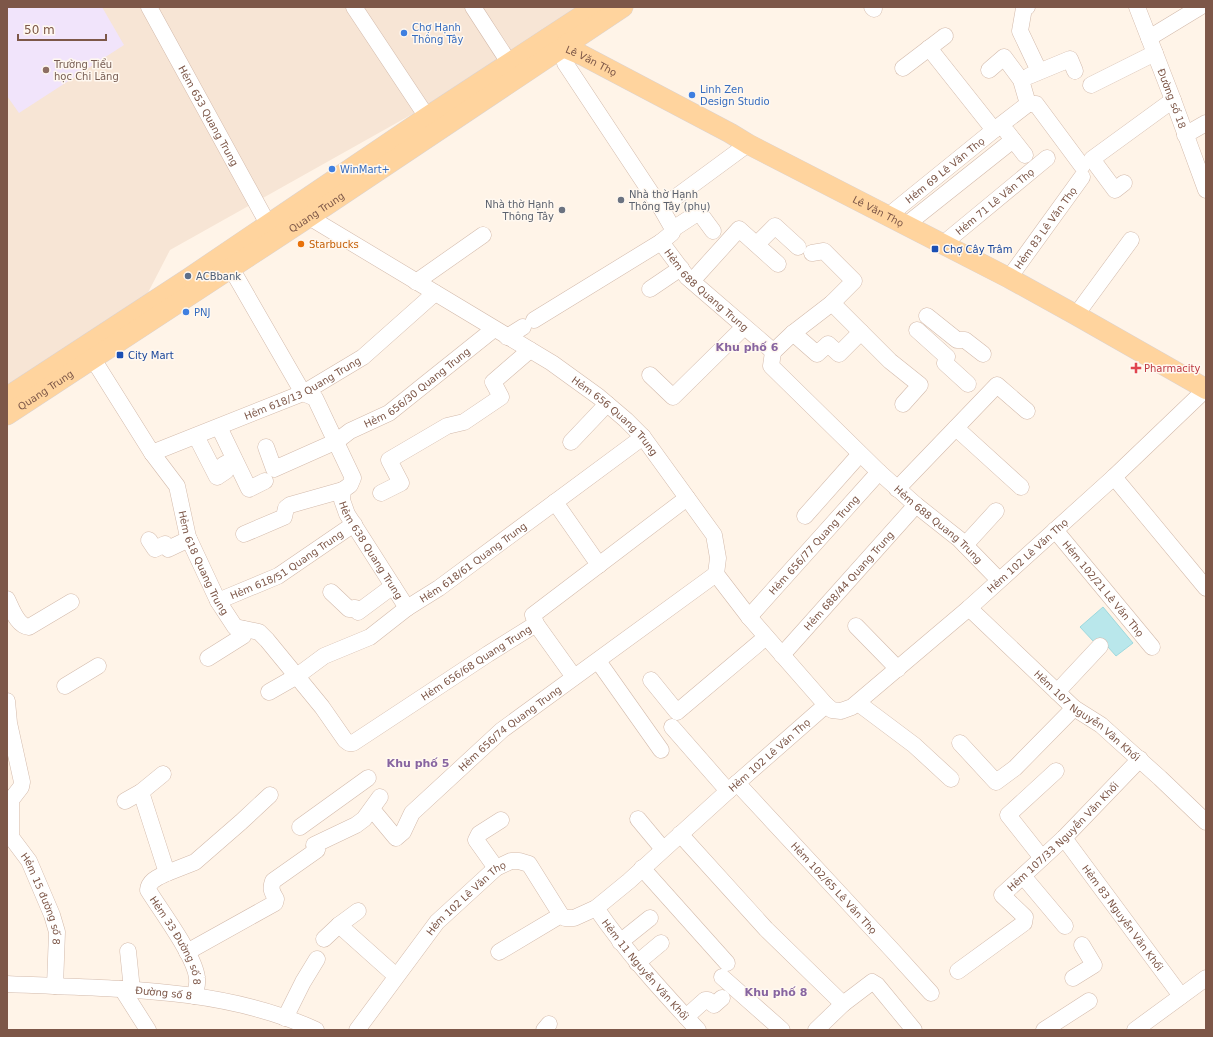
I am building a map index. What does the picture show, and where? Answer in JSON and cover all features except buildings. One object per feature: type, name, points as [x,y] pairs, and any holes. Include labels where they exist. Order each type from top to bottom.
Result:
[{"type":"main road","name":"Quang Trung","points":[[7,397],[194,284],[231,268],[309,217],[555,43],[595,7]]},
{"type":"main road","name":"Quang Trung","points":[[7,415],[93,359],[194,284],[268,224],[427,117],[510,64],[555,43],[623,7]]},
{"type":"main road","name":"Lê Văn Thọ","points":[[555,43],[582,55],[748,144],[1009,278],[1206,389]]},
{"type":"street","name":"Hẻm 653 Quang Trung","points":[[149,7],[268,224]]},
{"type":"street","points":[[354,7],[427,117]]},
{"type":"street","points":[[473,7],[510,64]]},
{"type":"street","points":[[1027,7],[1024,8],[1020,31],[1039,72]]},
{"type":"street","name":"Đường số 18","points":[[1137,7],[1174,100],[1185,135],[1206,190]]},
{"type":"street","points":[[1149,38],[1200,7]]},
{"type":"street","points":[[903,68],[945,36]]},
{"type":"street","points":[[555,43],[565,63],[673,229]]},
{"type":"street","points":[[929,48],[998,127],[1014,140],[1025,155]]},
{"type":"street","points":[[1091,86],[1155,53]]},
{"type":"street","points":[[989,70],[1004,57],[1021,80],[1028,104],[1036,104],[1085,167],[1115,190],[1124,183]]},
{"type":"street","points":[[1021,80],[1070,59],[1075,71]]},
{"type":"street","name":"Hẻm 83 Lê Văn Thọ","points":[[1009,278],[1085,167],[1174,100]]},
{"type":"street","name":"Hẻm 69 Lê Văn Thọ","points":[[888,216],[1028,104]]},
{"type":"street","points":[[1185,135],[1206,123]]},
{"type":"street","name":"Hẻm 69 Lê Văn Thọ","points":[[906,225],[1014,140]]},
{"type":"street","points":[[660,208],[748,144]]},
{"type":"street","name":"Hẻm 71 Lê Văn Thọ","points":[[943,244],[1047,158]]},
{"type":"street","name":"Hẻm 688 Quang Trung","points":[[713,231],[699,212],[673,229],[672,233],[661,242],[692,281],[773,352],[771,366],[897,489],[964,545],[999,580]]},
{"type":"street","name":"Hẻm 656 Quang Trung","points":[[309,217],[552,363],[607,404],[643,438],[714,535],[718,558],[716,574]]},
{"type":"street","points":[[757,244],[775,226],[805,250],[824,251],[854,281],[832,303],[793,333],[773,352]]},
{"type":"street","points":[[692,281],[739,229],[778,264]]},
{"type":"street","points":[[416,282],[483,235]]},
{"type":"street","points":[[1076,315],[1131,240]]},
{"type":"street","name":"Hẻm 656/30 Quang Trung","points":[[266,447],[274,469],[336,441],[350,431],[389,413],[501,333],[528,323],[661,242]]},
{"type":"street","name":"Hẻm 638 Quang Trung","points":[[231,268],[303,393],[315,398],[353,478],[350,485],[343,490],[342,500],[347,514],[407,608]]},
{"type":"street","points":[[650,289],[681,268]]},
{"type":"street","name":"Hẻm 618/13 Quang Trung","points":[[152,453],[303,393],[363,357],[435,293]]},
{"type":"street","points":[[832,303],[890,360],[920,385],[903,404]]},
{"type":"street","points":[[927,316],[957,340],[965,340],[983,354]]},
{"type":"street","points":[[650,375],[673,397],[744,327]]},
{"type":"street","points":[[917,330],[947,357],[945,363],[968,384]]},
{"type":"street","points":[[793,333],[817,354],[828,344],[839,354],[861,332]]},
{"type":"street","points":[[381,493],[401,483],[389,460],[447,426],[464,422],[501,397],[493,382],[530,350]]},
{"type":"street","name":"Hẻm 618 Quang Trung","points":[[93,359],[152,453],[177,486],[189,539],[218,601],[235,627],[259,632],[267,640],[322,707],[345,740]]},
{"type":"street","points":[[897,489],[997,385],[1027,411]]},
{"type":"street","name":"Hẻm 102 Lê Văn Thọ","points":[[357,1030],[437,922],[496,868],[511,861],[519,861],[529,864],[561,916],[565,918],[574,918],[596,908],[826,705],[832,710],[841,711],[852,707],[898,669],[969,608],[1114,477],[1206,389]]},
{"type":"street","points":[[571,442],[607,404]]},
{"type":"street","points":[[219,427],[249,490],[265,482]]},
{"type":"street","points":[[956,428],[1021,487]]},
{"type":"street","points":[[196,436],[217,477],[226,471],[223,465],[234,459]]},
{"type":"street","name":"Hẻm 618/61 Quang Trung","points":[[269,692],[297,676],[324,656],[370,638],[407,608],[439,588],[643,438]]},
{"type":"street","points":[[805,516],[860,454]]},
{"type":"street","name":"Hẻm 656/77 Quang Trung","points":[[749,617],[879,472]]},
{"type":"street","points":[[1114,477],[1206,588]]},
{"type":"street","points":[[244,534],[284,517],[284,511],[290,505],[343,490]]},
{"type":"street","name":"Hẻm 656/68 Quang Trung","points":[[345,740],[349,743],[353,743],[536,624],[533,615],[687,498]]},
{"type":"street","points":[[555,502],[599,565]]},
{"type":"street","name":"Hẻm 688/44 Quang Trung","points":[[782,654],[916,505]]},
{"type":"street","points":[[964,545],[996,511]]},
{"type":"street","name":"Hẻm 618/51 Quang Trung","points":[[218,601],[278,576],[354,524]]},
{"type":"street","name":"Hẻm 102/21 Lê Văn Thọ","points":[[1055,530],[1152,647]]},
{"type":"street","points":[[149,540],[155,549],[166,544],[168,549],[189,539]]},
{"type":"street","points":[[716,574],[749,617],[826,705]]},
{"type":"street","name":"Hẻm 656/74 Quang Trung","points":[[376,814],[396,838],[403,832],[412,813],[502,730],[574,676],[598,661],[716,574]]},
{"type":"street","points":[[331,592],[349,609],[355,608],[358,612],[393,586]]},
{"type":"street","points":[[7,599],[20,623],[24,627],[29,627],[71,602]]},
{"type":"street","name":"Hẻm 107 Nguyễn Văn Khối","points":[[969,608],[1074,708],[1101,726],[1140,759],[1206,822]]},
{"type":"street","points":[[536,624],[574,676]]},
{"type":"street","points":[[856,626],[898,669]]},
{"type":"street","points":[[208,658],[243,636],[243,629]]},
{"type":"street","points":[[651,680],[677,712],[766,637]]},
{"type":"street","points":[[1057,692],[1100,646]]},
{"type":"street","points":[[598,661],[661,750]]},
{"type":"street","points":[[65,686],[98,666]]},
{"type":"street","name":"Hẻm 15 đường số 8","points":[[7,702],[9,723],[22,782],[21,787],[11,800],[9,829],[11,837],[29,861],[52,915],[57,932],[55,986]]},
{"type":"street","points":[[858,703],[914,745],[951,779]]},
{"type":"street","points":[[960,742],[996,782],[1015,768],[1074,708]]},
{"type":"street","name":"Hẻm 102/65 Lê Văn Thọ","points":[[672,727],[894,951],[931,993]]},
{"type":"street","name":"Hẻm 107/33 Nguyễn Văn Khối","points":[[958,971],[1024,923],[1025,917],[1002,895],[1064,838],[1140,759]]},
{"type":"street","points":[[1042,858],[1008,815],[1056,771]]},
{"type":"street","points":[[125,801],[141,792],[163,774]]},
{"type":"street","points":[[300,827],[368,778]]},
{"type":"street","points":[[141,792],[167,873],[195,862],[270,795]]},
{"type":"street","points":[[187,952],[275,903],[276,899],[270,887],[273,881],[315,847],[356,825],[364,818],[380,797]]},
{"type":"street","points":[[638,818],[663,849]]},
{"type":"street","points":[[496,868],[476,840],[479,834],[501,820]]},
{"type":"street","points":[[680,834],[766,929],[843,1004]]},
{"type":"street","name":"Hẻm 83 Nguyễn Văn Khối","points":[[1064,838],[1181,996]]},
{"type":"street","points":[[642,868],[724,970],[782,1030]]},
{"type":"street","name":"Hẻm 33 Đường số 8","points":[[167,873],[151,882],[148,886],[148,890],[187,952],[197,976],[197,987],[194,996]]},
{"type":"street","points":[[1023,876],[1065,926]]},
{"type":"street","name":"Hẻm 11 Nguyễn Văn Khối","points":[[596,908],[637,963],[698,1030]]},
{"type":"street","points":[[324,938],[339,925],[358,912]]},
{"type":"street","points":[[499,952],[561,916]]},
{"type":"street","points":[[620,942],[650,918]]},
{"type":"street","points":[[339,925],[396,976]]},
{"type":"street","points":[[637,963],[661,943]]},
{"type":"street","points":[[1073,978],[1094,965],[1082,945]]},
{"type":"street","points":[[128,951],[127,990],[148,1030]]},
{"type":"street","points":[[285,1018],[303,982],[317,959]]},
{"type":"street","points":[[1135,1030],[1206,978]]},
{"type":"street","points":[[816,1030],[843,1004],[872,982],[877,985],[914,1030]]},
{"type":"street","name":"Đường số 8","points":[[7,984],[127,990],[194,996],[238,1004],[285,1018],[316,1030]]},
{"type":"street","points":[[686,1017],[705,1000],[708,1000],[713,1005],[722,998]]},
{"type":"street","points":[[1044,1030],[1089,1001]]},
{"type":"shaded area","points":[[7,7],[595,7],[548,38],[170,250],[138,312],[7,397]]},
{"type":"shaded area","name":"Trường Tiểu học Chi Lăng","points":[[7,7],[102,7],[124,45],[19,113],[7,96]]},
{"type":"water","points":[[1103,607],[1133,643],[1116,656],[1100,638],[1094,642],[1080,627]]},
{"type":"place","name":"Chợ Hạnh Thông Tây","points":[[404,33]]},
{"type":"place","name":"Trường Tiểu học Chi Lăng","points":[[46,70]]},
{"type":"place","name":"Linh Zen Design Studio","points":[[692,95]]},
{"type":"place","name":"WinMart+","points":[[332,169]]},
{"type":"place","name":"Nhà thờ Hạnh Thông Tây (phụ)","points":[[621,200]]},
{"type":"place","name":"Nhà thờ Hạnh Thông Tây","points":[[562,210]]},
{"type":"place","name":"Starbucks","points":[[301,244]]},
{"type":"place","name":"Chợ Cây Trâm","points":[[935,249]]},
{"type":"place","name":"ACBbank","points":[[188,276]]},
{"type":"place","name":"PNJ","points":[[186,312]]},
{"type":"place","name":"City Mart","points":[[120,355]]},
{"type":"place","name":"Pharmacity","points":[[1136,368]]},
{"type":"district","name":"Khu phố 6","points":[[747,347]]},
{"type":"district","name":"Khu phố 5","points":[[418,763]]},
{"type":"district","name":"Khu phố 8","points":[[776,992]]}]
